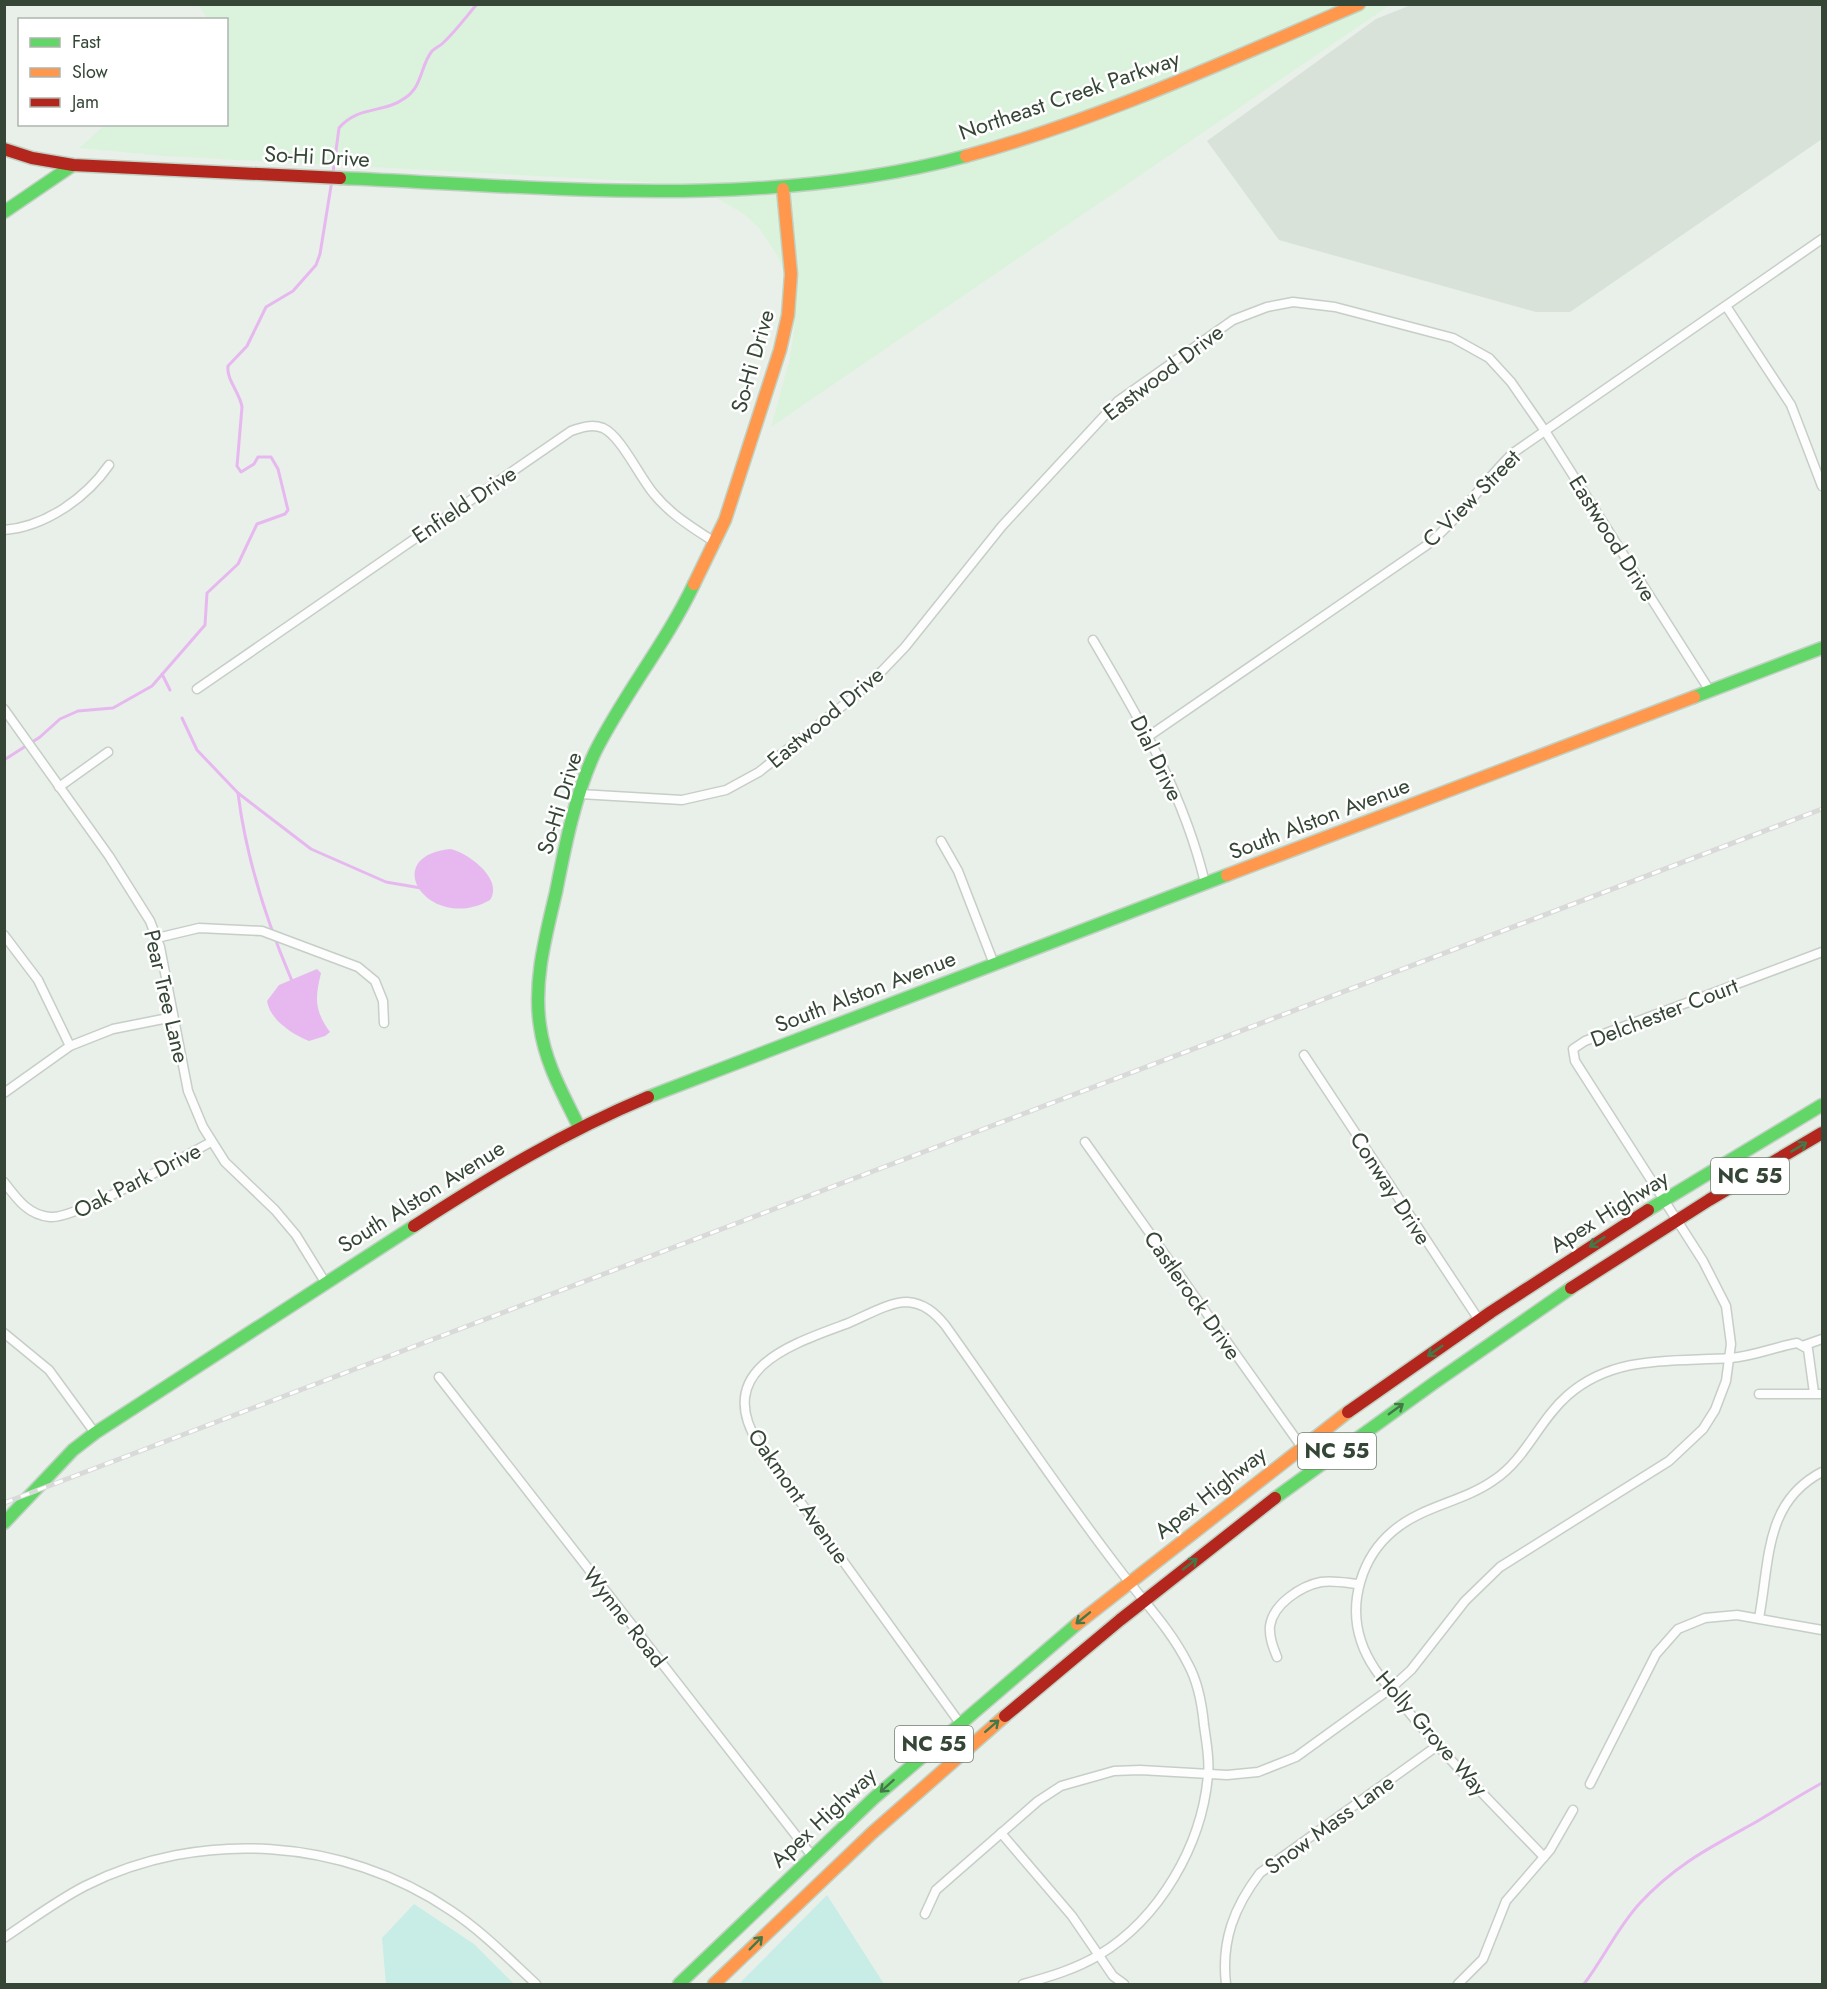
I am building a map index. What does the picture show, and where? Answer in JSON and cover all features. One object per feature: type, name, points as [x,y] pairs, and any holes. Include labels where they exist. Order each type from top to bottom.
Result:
[{"type":"street","name":"Northeast Creek Parkway","points":[[783,189],[877,176],[1033,135],[1155,90],[1359,4]]},
{"type":"street","name":"So-Hi Drive","points":[[4,149],[32,158],[73,165],[678,193],[783,189],[791,274],[788,315],[780,350],[716,543],[682,610],[608,729],[580,794],[547,932],[538,1002],[542,1038],[551,1070],[579,1127]]},
{"type":"street","points":[[4,212],[73,165]]},
{"type":"street","name":"C View Street","points":[[1149,736],[1427,545],[1452,523],[1499,466],[1545,431],[1822,239]]},
{"type":"street","name":"Eastwood Drive","points":[[580,794],[682,800],[726,790],[759,772],[856,695],[882,671],[905,647],[1002,526],[1106,411],[1197,345],[1248,313],[1281,303],[1321,304],[1454,338],[1489,358],[1511,382],[1545,431],[1710,691]]},
{"type":"street","points":[[1726,306],[1791,405],[1822,486]]},
{"type":"street","name":"Enfield Drive","points":[[197,689],[571,431],[582,427],[593,426],[609,432],[642,479],[667,508],[716,543]]},
{"type":"street","points":[[4,530],[21,529],[44,520],[99,480],[108,465]]},
{"type":"street","name":"Dial Drive","points":[[1093,640],[1149,736],[1182,808],[1205,883]]},
{"type":"street","name":"South Alston Avenue","points":[[4,1523],[73,1450],[94,1433],[507,1166],[579,1127],[624,1106],[1822,648]]},
{"type":"street","name":"Pear Tree Lane","points":[[4,709],[138,899],[157,938],[188,1090],[211,1142],[239,1177],[275,1210],[296,1235],[325,1282]]},
{"type":"street","points":[[59,787],[108,752]]},
{"type":"street","points":[[940,841],[958,871],[994,964]]},
{"type":"street","points":[[157,938],[199,928],[262,931],[358,967],[375,981],[383,1001],[384,1023]]},
{"type":"street","points":[[4,935],[38,980],[70,1046]]},
{"type":"street","name":"Delchester Court","points":[[1665,1201],[1575,1061],[1573,1049],[1585,1041],[1822,952]]},
{"type":"street","points":[[4,1093],[70,1046],[113,1029],[173,1017]]},
{"type":"street","name":"Conway Drive","points":[[1304,1055],[1479,1320]]},
{"type":"street","name":"Apex Highway","points":[[679,1984],[812,1856],[959,1722],[1129,1582],[1301,1446],[1479,1320],[1619,1227],[1822,1105]]},
{"type":"street","name":"Apex Highway","points":[[714,1984],[937,1775],[1144,1600],[1259,1509],[1439,1378],[1678,1221],[1822,1133]]},
{"type":"street","name":"Oak Park Drive","points":[[4,1182],[26,1209],[48,1217],[60,1217],[96,1202],[211,1142]]},
{"type":"street","name":"Castlerock Drive","points":[[1085,1142],[1301,1446]]},
{"type":"street","points":[[925,1914],[936,1890],[1038,1801],[1061,1786],[1089,1776],[1140,1770],[1227,1775],[1258,1772],[1296,1757],[1390,1689],[1427,1653],[1465,1601],[1500,1567],[1669,1461],[1695,1439],[1720,1399],[1730,1358],[1731,1331],[1726,1306],[1716,1284],[1665,1201]]},
{"type":"street","name":"Oakmont Avenue","points":[[959,1722],[752,1432],[747,1418],[745,1400],[753,1376],[761,1364],[797,1342],[904,1302],[926,1307],[945,1325],[1189,1664],[1202,1703],[1208,1774],[1189,1849],[1159,1901],[1134,1926],[1098,1955],[1061,1973],[1023,1984]]},
{"type":"street","points":[[4,1333],[49,1370],[94,1433]]},
{"type":"street","name":"Holly Grove Way","points":[[1544,1857],[1437,1746],[1378,1674],[1361,1641],[1357,1618],[1358,1584],[1377,1547],[1394,1530],[1414,1516],[1461,1499],[1496,1479],[1526,1448],[1552,1412],[1584,1383],[1631,1363],[1730,1358],[1797,1343],[1805,1345],[1822,1339]]},
{"type":"street","points":[[1759,1394],[1818,1393],[1805,1345]]},
{"type":"street","name":"Wynne Road","points":[[439,1377],[812,1856]]},
{"type":"street","points":[[1759,1618],[1776,1522],[1793,1493],[1822,1472]]},
{"type":"street","points":[[1277,1657],[1270,1639],[1270,1624],[1278,1609],[1294,1593],[1322,1582],[1358,1584]]},
{"type":"street","points":[[1590,1784],[1656,1654],[1678,1629],[1705,1618],[1737,1615],[1822,1629]]},
{"type":"street","name":"Snow Mass Lane","points":[[1226,1984],[1226,1942],[1233,1916],[1245,1893],[1260,1873],[1437,1746]]},
{"type":"street","points":[[1458,1984],[1483,1959],[1506,1901],[1544,1857],[1573,1810]]},
{"type":"street","points":[[1001,1833],[1072,1916],[1113,1976],[1124,1984]]},
{"type":"street","points":[[4,1938],[54,1904],[123,1870],[186,1853],[238,1848],[270,1849],[329,1857],[380,1873],[408,1885],[465,1920],[536,1984]]},
{"type":"shaded area","points":[[198,5],[1390,5],[771,427],[790,358],[794,330],[794,307],[788,280],[777,255],[759,228],[744,214],[705,191],[650,182],[165,156],[79,148],[104,126],[228,126],[228,18],[207,18]]},
{"type":"shaded area","points":[[1411,5],[1822,5],[1822,139],[1570,312],[1536,312],[1279,240],[1207,141],[1376,19]]},
{"type":"shaded area","points":[[450,849],[474,861],[488,875],[493,892],[490,900],[468,908],[448,908],[432,901],[420,890],[415,878],[417,865],[428,855]]},
{"type":"shaded area","points":[[317,969],[321,973],[317,1004],[321,1017],[330,1032],[309,1041],[277,1020],[267,1001],[279,985]]},
{"type":"shaded area","points":[[827,1895],[884,1984],[739,1984]]},
{"type":"shaded area","points":[[414,1904],[474,1944],[514,1984],[386,1984],[382,1938]]},
{"type":"waterway","points":[[333,173],[339,128],[355,116],[397,103],[411,93],[432,51],[447,39],[477,4]]},
{"type":"waterway","points":[[4,760],[40,737],[60,719],[78,711],[113,708],[152,686],[205,625],[207,593],[238,564],[257,524],[285,514],[288,510],[278,469],[271,457],[258,457],[254,464],[241,472],[237,466],[242,407],[229,376],[228,366],[247,346],[266,307],[293,291],[316,265],[320,254],[332,180]]},
{"type":"waterway","points":[[162,674],[170,690]]},
{"type":"waterway","points":[[182,718],[197,750],[238,793],[311,849],[386,882],[421,888]]},
{"type":"waterway","points":[[238,793],[246,841],[258,888],[292,981]]},
{"type":"waterway","points":[[1584,1984],[1632,1913],[1667,1877],[1709,1848],[1822,1783]]},
{"type":"railway","points":[[4,1503],[1822,809]]},
{"type":"traffic: fast","points":[[340,178],[576,189],[733,190],[811,184],[889,173],[966,156]]},
{"type":"traffic: fast","points":[[4,212],[73,165]]},
{"type":"traffic: fast","points":[[579,1127],[555,1078],[542,1040],[538,992],[545,941],[571,821],[588,768],[606,731],[671,627],[694,584]]},
{"type":"traffic: fast","points":[[1694,697],[1822,648]]},
{"type":"traffic: fast","points":[[648,1097],[1227,875]]},
{"type":"traffic: fast","points":[[1648,1210],[1822,1105]]},
{"type":"traffic: fast","points":[[4,1523],[73,1450],[95,1433],[414,1226]]},
{"type":"traffic: fast","points":[[1275,1498],[1571,1288]]},
{"type":"traffic: fast","points":[[679,1984],[874,1798],[1077,1624]]},
{"type":"traffic: slow","points":[[966,156],[1017,141],[1116,106],[1214,67],[1359,4]]},
{"type":"traffic: slow","points":[[694,584],[725,520],[780,350],[788,315],[791,274],[783,189]]},
{"type":"traffic: slow","points":[[1227,875],[1694,697]]},
{"type":"traffic: slow","points":[[1077,1624],[1348,1412]]},
{"type":"traffic: slow","points":[[714,1984],[872,1833],[1005,1716]]},
{"type":"traffic: jam","points":[[4,149],[32,158],[73,165],[340,178]]},
{"type":"traffic: jam","points":[[414,1226],[528,1156],[648,1097]]},
{"type":"traffic: jam","points":[[1571,1288],[1709,1200],[1822,1133]]},
{"type":"traffic: jam","points":[[1348,1412],[1491,1312],[1648,1210]]},
{"type":"traffic: jam","points":[[1005,1716],[1120,1620],[1275,1498]]}]
